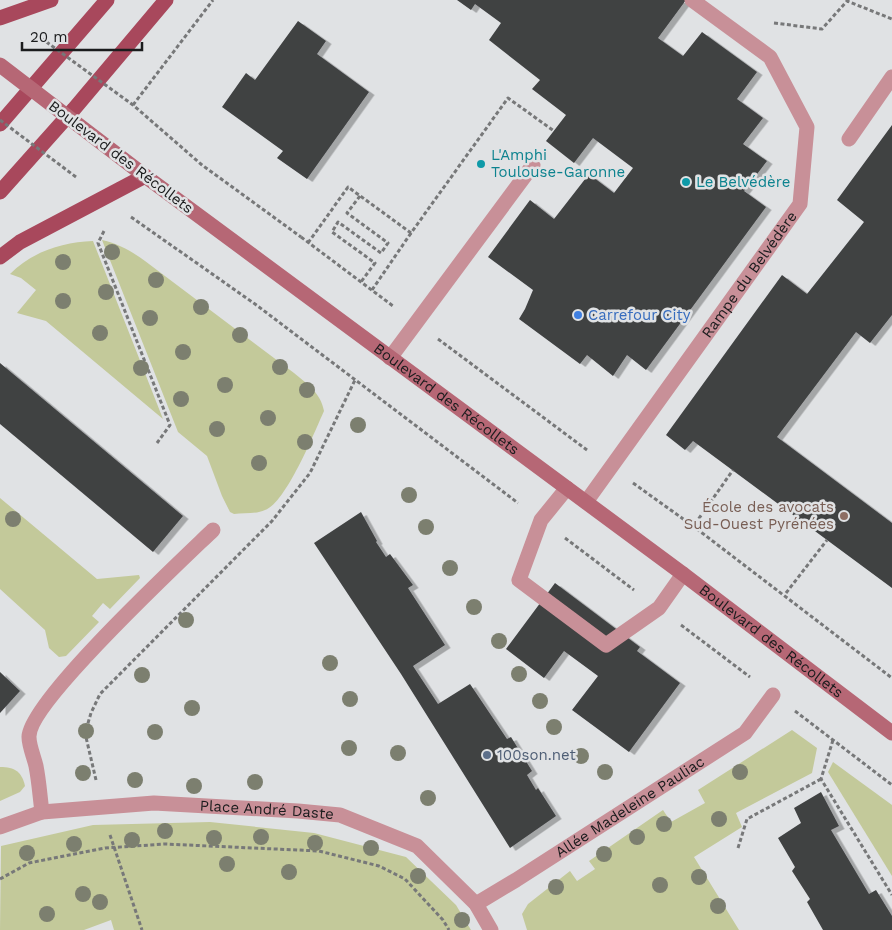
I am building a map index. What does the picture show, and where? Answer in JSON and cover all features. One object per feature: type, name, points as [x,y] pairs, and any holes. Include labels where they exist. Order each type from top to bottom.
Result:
[{"type":"main road","points":[[0,18],[51,0]]},
{"type":"main road","points":[[0,124],[107,0]]},
{"type":"main road","points":[[0,192],[74,109],[166,0]]},
{"type":"main road","name":"Boulevard des Récollets","points":[[0,65],[277,274],[683,574],[892,733]]},
{"type":"main road","points":[[0,256],[20,242],[146,176]]},
{"type":"street","name":"Rampe du Belvédère","points":[[586,502],[800,204],[807,127],[770,57],[692,0]]},
{"type":"street","points":[[848,139],[892,77]]},
{"type":"street","points":[[390,358],[533,165]]},
{"type":"street","points":[[567,488],[541,520],[519,580],[606,644],[659,608],[683,574]]},
{"type":"street","points":[[42,812],[37,768],[29,736],[37,715],[64,680],[164,577],[213,530]]},
{"type":"street","name":"Allée Madeleine Pauliac","points":[[476,904],[745,733],[773,694]]},
{"type":"street","name":"Place André Daste","points":[[0,827],[42,812],[154,803],[340,815],[417,846],[476,904],[491,930]]},
{"type":"path","points":[[133,105],[213,0]]},
{"type":"path","points":[[769,19],[776,23],[822,29],[847,1],[892,19]]},
{"type":"path","points":[[41,38],[133,105],[202,165],[611,468],[693,526],[892,678]]},
{"type":"path","points":[[372,290],[508,98],[554,131]]},
{"type":"path","points":[[0,120],[76,177]]},
{"type":"path","points":[[308,243],[348,187],[411,233]]},
{"type":"path","points":[[360,196],[347,213],[388,243],[381,253],[338,222],[332,232],[375,263],[361,282]]},
{"type":"path","points":[[107,226],[98,242],[170,425],[157,443]]},
{"type":"path","points":[[151,230],[255,304],[892,784]]},
{"type":"path","points":[[142,930],[101,806],[85,733],[91,713],[100,694],[272,521],[310,473],[355,380]]},
{"type":"path","points":[[695,524],[733,470]]},
{"type":"path","points":[[786,594],[827,540]]},
{"type":"path","points":[[738,848],[748,819],[821,779],[833,740]]},
{"type":"path","points":[[821,779],[892,895]]},
{"type":"path","points":[[0,879],[29,864],[114,848],[175,845],[319,851],[379,866],[405,880],[443,920],[449,930]]},
{"type":"green space","points":[[102,240],[125,248],[145,261],[294,373],[317,394],[324,411],[299,466],[282,495],[273,505],[265,510],[234,514],[230,512],[207,456],[178,432]]},
{"type":"green space","points":[[93,241],[163,419],[46,321],[17,313],[36,290],[21,278],[10,274],[28,260],[48,250],[70,243]]},
{"type":"green space","points":[[0,498],[97,579],[139,575],[140,578],[110,609],[103,603],[92,616],[99,622],[66,656],[59,657],[49,648],[45,630],[0,589]]},
{"type":"green space","points":[[792,730],[817,748],[812,773],[736,813],[742,827],[694,857],[739,930],[527,930],[522,914],[528,904],[570,871],[577,881],[595,869],[589,861],[663,810],[671,822],[705,803],[698,790]]},
{"type":"green space","points":[[833,762],[892,805],[892,876],[828,772]]},
{"type":"green space","points":[[0,767],[17,771],[22,777],[25,786],[20,792],[0,801]]},
{"type":"green space","points":[[210,822],[314,833],[406,857],[456,905],[471,930],[114,930],[111,920],[84,930],[0,930],[1,846],[93,825]]},
{"type":"building","name":"Le Belvédère","points":[[457,0],[686,0],[658,38],[683,56],[702,32],[757,72],[737,99],[763,118],[743,144],[767,161],[744,191],[766,207],[646,370],[627,355],[613,376],[587,355],[580,364],[519,319],[533,290],[488,257],[530,200],[554,219],[589,174],[614,193],[633,168],[593,138],[574,163],[546,141],[566,115],[532,89],[540,80],[489,40],[501,23],[475,4],[471,10]]},
{"type":"building","points":[[298,21],[326,41],[317,54],[369,92],[307,179],[277,158],[283,151],[222,107],[246,73],[255,80]]},
{"type":"building","points":[[892,125],[892,315],[870,343],[856,332],[777,437],[892,523],[892,588],[693,441],[685,450],[666,435],[782,275],[807,294],[864,222],[837,200]]},
{"type":"building","points":[[0,363],[183,516],[153,552],[0,424]]},
{"type":"building","points":[[361,512],[386,557],[390,554],[413,585],[408,588],[445,645],[413,666],[438,704],[470,684],[507,739],[511,737],[532,771],[527,775],[556,816],[510,848],[401,674],[314,543]]},
{"type":"building","points":[[555,583],[640,647],[637,651],[680,683],[629,752],[572,710],[598,676],[564,651],[544,678],[506,649]]},
{"type":"building","points":[[0,672],[20,691],[0,713]]},
{"type":"building","points":[[821,792],[839,826],[831,830],[869,894],[876,890],[892,916],[892,930],[823,930],[807,902],[810,899],[792,871],[795,867],[778,838],[801,823],[794,808]]},
{"type":"place","name":"L'Amphi Toulouse-Garonne","points":[[481,164]]},
{"type":"place","name":"Le Belvédère","points":[[686,182]]},
{"type":"place","name":"Carrefour City","points":[[578,315]]},
{"type":"place","name":"École des avocats Sud-Ouest Pyrénées","points":[[844,516]]},
{"type":"place","name":"100son.net","points":[[487,755]]}]
